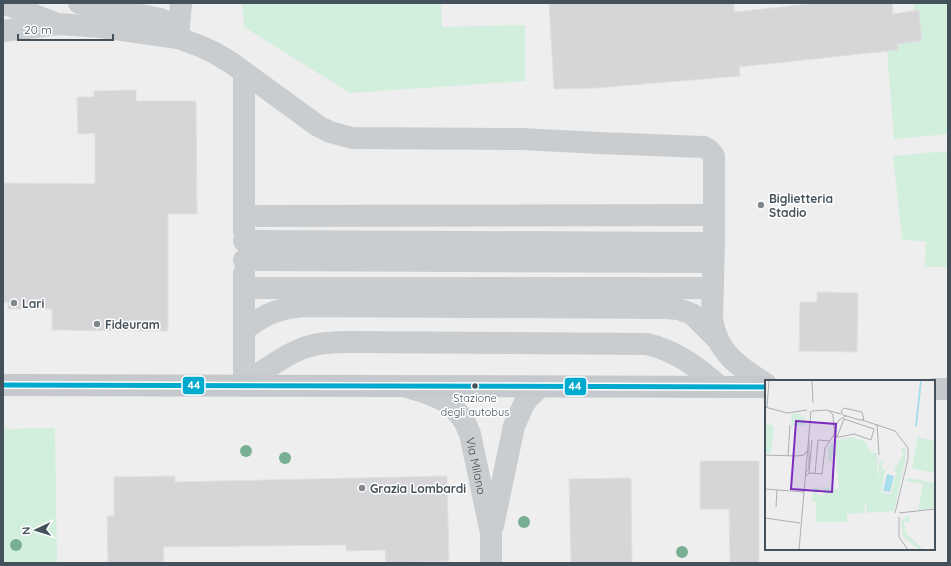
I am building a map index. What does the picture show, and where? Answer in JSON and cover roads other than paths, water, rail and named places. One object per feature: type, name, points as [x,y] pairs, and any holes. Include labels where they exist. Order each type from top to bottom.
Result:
[{"type":"main road","points":[[3,385],[765,387]]},
{"type":"main road","points":[[935,389],[948,389]]},
{"type":"street","points":[[3,3],[28,7],[58,24]]},
{"type":"street","points":[[79,3],[161,19],[168,24],[178,38]]},
{"type":"street","points":[[178,38],[181,3]]},
{"type":"street","points":[[3,31],[58,24],[101,27],[178,38],[215,53],[244,72],[312,122],[330,132],[352,138],[522,139],[699,146],[710,150],[714,156],[712,318],[716,338]]},
{"type":"street","points":[[244,72],[244,385]]},
{"type":"street","points":[[244,216],[714,215]]},
{"type":"street","points":[[244,250],[714,253]]},
{"type":"street","points":[[244,288],[712,288]]},
{"type":"street","points":[[244,330],[264,316],[275,312],[307,306],[678,309],[692,314],[716,338],[734,362],[765,383]]},
{"type":"street","points":[[244,385],[260,372],[309,346],[330,342],[358,342],[647,344],[668,351],[686,360],[702,370],[720,387]]},
{"type":"street","name":"Via Milano","points":[[406,386],[445,401],[459,412],[466,424],[470,434],[491,533],[491,563]]},
{"type":"street","name":"Via Milano","points":[[491,533],[514,426],[524,404],[540,387]]},
{"type":"place","name":"Biglietteria Stadio","points":[[761,205]]},
{"type":"place","name":"Lari","points":[[14,303]]},
{"type":"place","name":"Fideuram","points":[[97,324]]},
{"type":"place","name":"Stazione degli autobus","points":[[475,386]]},
{"type":"place","name":"Grazia Lombardi","points":[[362,488]]}]
